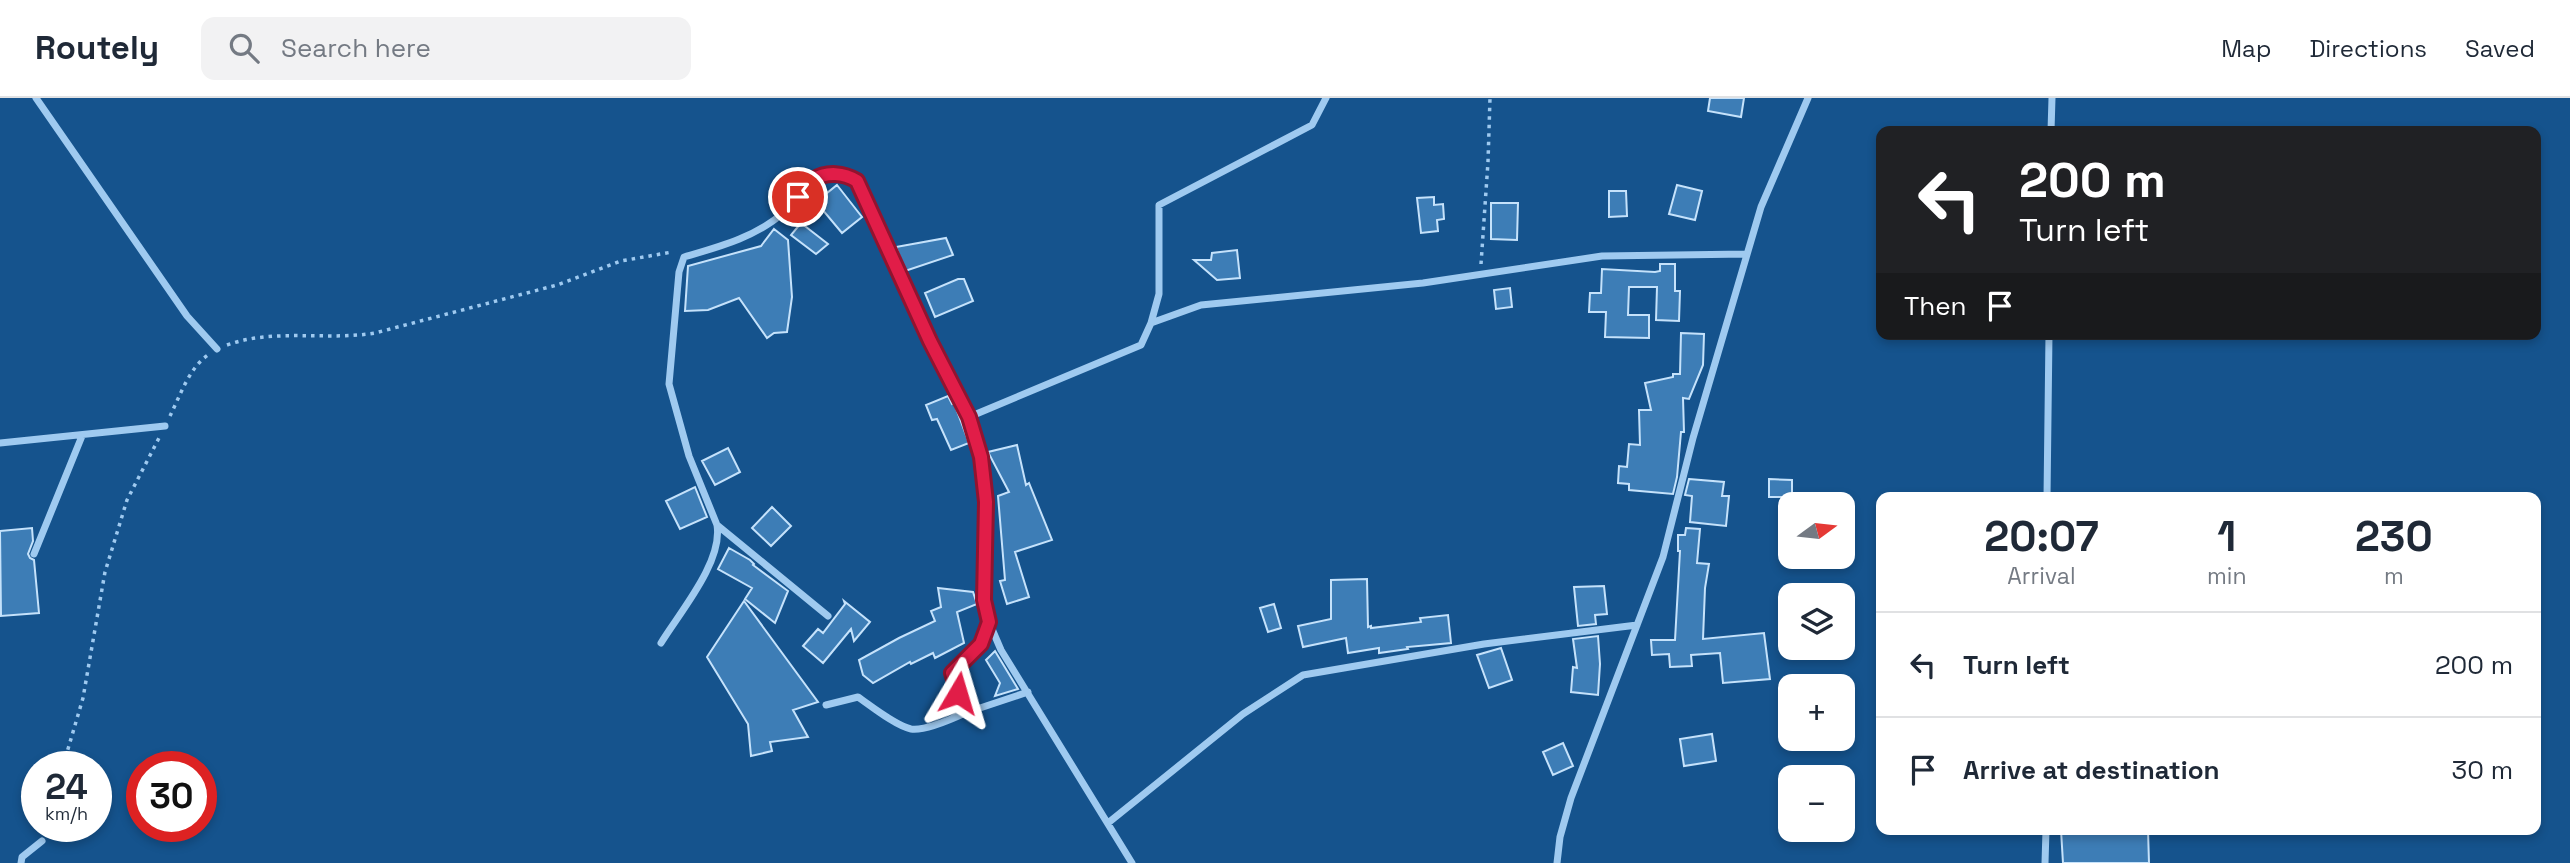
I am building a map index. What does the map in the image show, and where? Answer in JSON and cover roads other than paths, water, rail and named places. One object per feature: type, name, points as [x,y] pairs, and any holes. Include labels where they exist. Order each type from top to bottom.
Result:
[{"type":"street","points":[[36,98],[187,316],[217,349]]},
{"type":"street","points":[[969,417],[1141,345],[1151,323],[1159,294],[1159,205],[1312,125],[1326,98]]},
{"type":"street","points":[[1556,863],[1560,837],[1572,798],[1663,558],[1693,438],[1761,207],[1808,98]]},
{"type":"street","points":[[2051,126],[2052,98]]},
{"type":"street","points":[[660,643],[709,566],[719,536],[689,456],[669,384],[679,272],[684,257],[738,241],[782,214],[814,179],[846,174],[857,181],[930,341],[969,417],[981,457],[986,502],[984,600],[989,622],[1001,650],[1132,863]]},
{"type":"street","points":[[1151,323],[1201,305],[1423,283],[1602,256],[1747,254]]},
{"type":"street","points":[[2047,492],[2049,340]]},
{"type":"street","points":[[0,443],[165,426]]},
{"type":"street","points":[[34,554],[82,436]]},
{"type":"street","points":[[717,525],[828,617]]},
{"type":"street","points":[[965,713],[952,673],[981,644],[989,622]]},
{"type":"street","points":[[1108,824],[1243,714],[1303,675],[1484,644],[1637,625]]},
{"type":"street","points":[[826,705],[858,697],[884,715],[912,729],[941,723],[1028,692]]},
{"type":"street","points":[[2045,863],[2046,835]]},
{"type":"street","points":[[21,863],[22,857],[41,842]]}]
